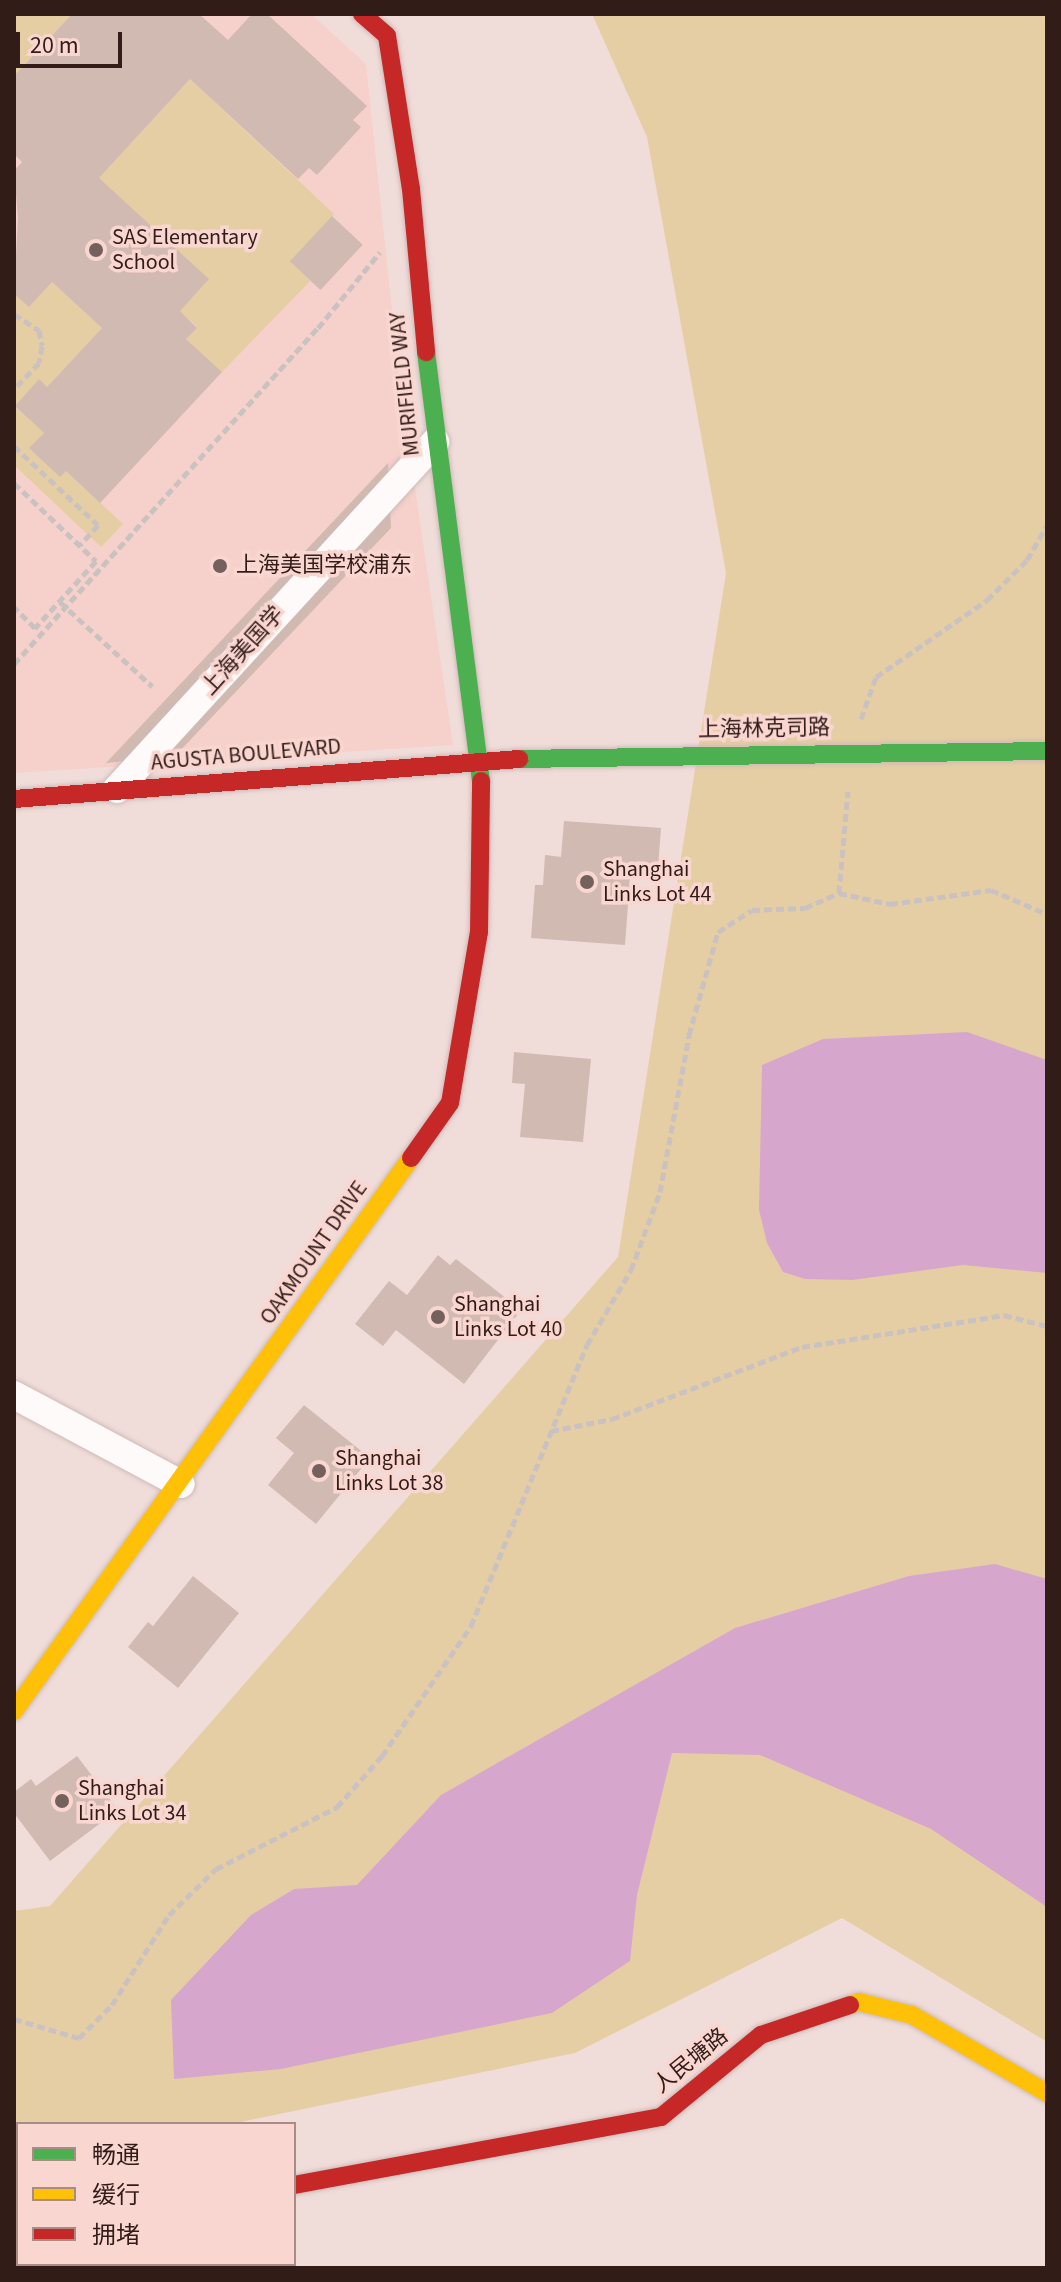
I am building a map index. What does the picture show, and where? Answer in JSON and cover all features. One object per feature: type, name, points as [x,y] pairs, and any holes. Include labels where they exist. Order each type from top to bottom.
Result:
[{"type":"street","name":"MURIFIELD WAY","points":[[362,14],[387,36],[435,442],[481,760]]},
{"type":"street","name":"上海美国学","points":[[117,789],[435,442]]},
{"type":"street","name":"上海林克司路","points":[[481,760],[1047,751]]},
{"type":"street","name":"AGUSTA BOULEVARD","points":[[14,799],[481,760]]},
{"type":"street","name":"OAKMOUNT DRIVE","points":[[14,1711],[181,1484],[450,1103],[479,932],[481,760]]},
{"type":"street","points":[[14,1395],[181,1484]]},
{"type":"street","name":"人民塘路","points":[[296,2185],[661,2117],[761,2035],[859,2002],[912,2015],[1047,2093]]},
{"type":"path","points":[[14,664],[411,219]]},
{"type":"path","points":[[14,314],[39,330],[42,346],[39,363],[14,389]]},
{"type":"path","points":[[14,446],[98,525],[80,545]]},
{"type":"path","points":[[14,483],[96,561],[35,628],[14,609]]},
{"type":"path","points":[[839,893],[849,752],[876,677],[987,600],[1027,560],[1047,526]]},
{"type":"path","points":[[60,602],[152,686]]},
{"type":"path","points":[[14,2019],[79,2038],[112,2005],[169,1915],[216,1869],[337,1807],[382,1756],[471,1626],[587,1345],[631,1270],[660,1192],[689,1035],[718,932],[752,910],[805,908],[839,893],[890,904],[991,890],[1047,914]]},
{"type":"path","points":[[550,1431],[612,1419],[802,1347],[1004,1315],[1047,1326]]},
{"type":"shaded area","name":"上海美国学校浦东","points":[[14,14],[311,14],[366,64],[400,387],[453,745],[14,773]]},
{"type":"shaded area","points":[[14,14],[72,14],[14,76]]},
{"type":"shaded area","points":[[592,14],[1047,14],[1047,2042],[842,1918],[575,2053],[241,2122],[16,2122],[14,2169],[14,1911],[50,1906],[618,1257],[726,573],[647,137]]},
{"type":"shaded area","points":[[190,79],[334,214],[290,261],[310,281],[222,372],[186,339],[197,327],[180,311],[99,178]]},
{"type":"shaded area","points":[[52,282],[102,328],[47,387],[39,380],[15,406],[44,433],[30,449],[60,476],[66,471],[123,524],[101,547],[14,465],[14,294],[29,307]]},
{"type":"shaded area","points":[[967,1032],[1047,1060],[1047,1273],[963,1265],[852,1280],[805,1279],[783,1272],[767,1243],[759,1210],[762,1065],[823,1039]]},
{"type":"shaded area","points":[[995,1564],[1047,1579],[1047,1907],[931,1829],[760,1755],[672,1753],[637,1895],[630,1961],[552,2013],[281,2069],[174,2079],[171,2000],[251,1915],[294,1889],[357,1885],[441,1795],[735,1628],[909,1576]]},
{"type":"building","name":"SAS Elementary School","points":[[72,14],[199,14],[228,40],[252,14],[267,14],[367,106],[353,120],[361,127],[317,175],[309,168],[298,179],[190,79],[99,178],[209,279],[180,311],[197,328],[186,339],[222,372],[100,503],[66,471],[60,477],[29,448],[44,433],[15,406],[39,379],[47,387],[102,328],[52,282],[29,307],[14,294],[18,217],[14,171],[22,162],[14,154],[14,76]]},
{"type":"building","points":[[332,216],[363,245],[320,290],[290,261]]},
{"type":"building","points":[[388,463],[391,528],[175,756],[106,763]]},
{"type":"building","name":"Shanghai Links Lot 44","points":[[564,821],[661,828],[657,880],[630,878],[625,945],[531,938],[535,885],[543,885],[545,855],[561,857]]},
{"type":"building","points":[[514,1052],[591,1059],[583,1142],[520,1137],[525,1084],[512,1083]]},
{"type":"building","name":"Shanghai Links Lot 40","points":[[438,1255],[450,1265],[456,1259],[521,1310],[464,1384],[396,1330],[383,1346],[355,1324],[389,1281],[407,1295]]},
{"type":"building","name":"Shanghai Links Lot 38","points":[[304,1405],[370,1458],[316,1524],[268,1485],[294,1453],[276,1438]]},
{"type":"building","points":[[193,1576],[239,1613],[178,1688],[128,1647],[148,1622],[153,1626]]},
{"type":"building","name":"Shanghai Links Lot 34","points":[[77,1756],[118,1810],[50,1861],[14,1813],[14,1792],[31,1779],[36,1786]]},
{"type":"traffic: fast","points":[[426,352],[481,781]]},
{"type":"traffic: fast","points":[[519,759],[1047,751]]},
{"type":"traffic: slow","points":[[14,1711],[411,1158]]},
{"type":"traffic: slow","points":[[850,2005],[859,2002],[912,2015],[1047,2093]]},
{"type":"traffic: jam","points":[[362,14],[387,36],[411,189],[426,352]]},
{"type":"traffic: jam","points":[[14,799],[519,759]]},
{"type":"traffic: jam","points":[[411,1158],[450,1103],[479,932],[481,781]]},
{"type":"traffic: jam","points":[[296,2185],[661,2117],[761,2035],[850,2005]]},
{"type":"place","name":"SAS Elementary School","points":[[96,250]]},
{"type":"place","name":"上海美国学校浦东","points":[[220,566]]},
{"type":"place","name":"Shanghai Links Lot 44","points":[[587,882]]},
{"type":"place","name":"Shanghai Links Lot 40","points":[[438,1317]]},
{"type":"place","name":"Shanghai Links Lot 38","points":[[319,1471]]},
{"type":"place","name":"Shanghai Links Lot 34","points":[[62,1801]]}]
